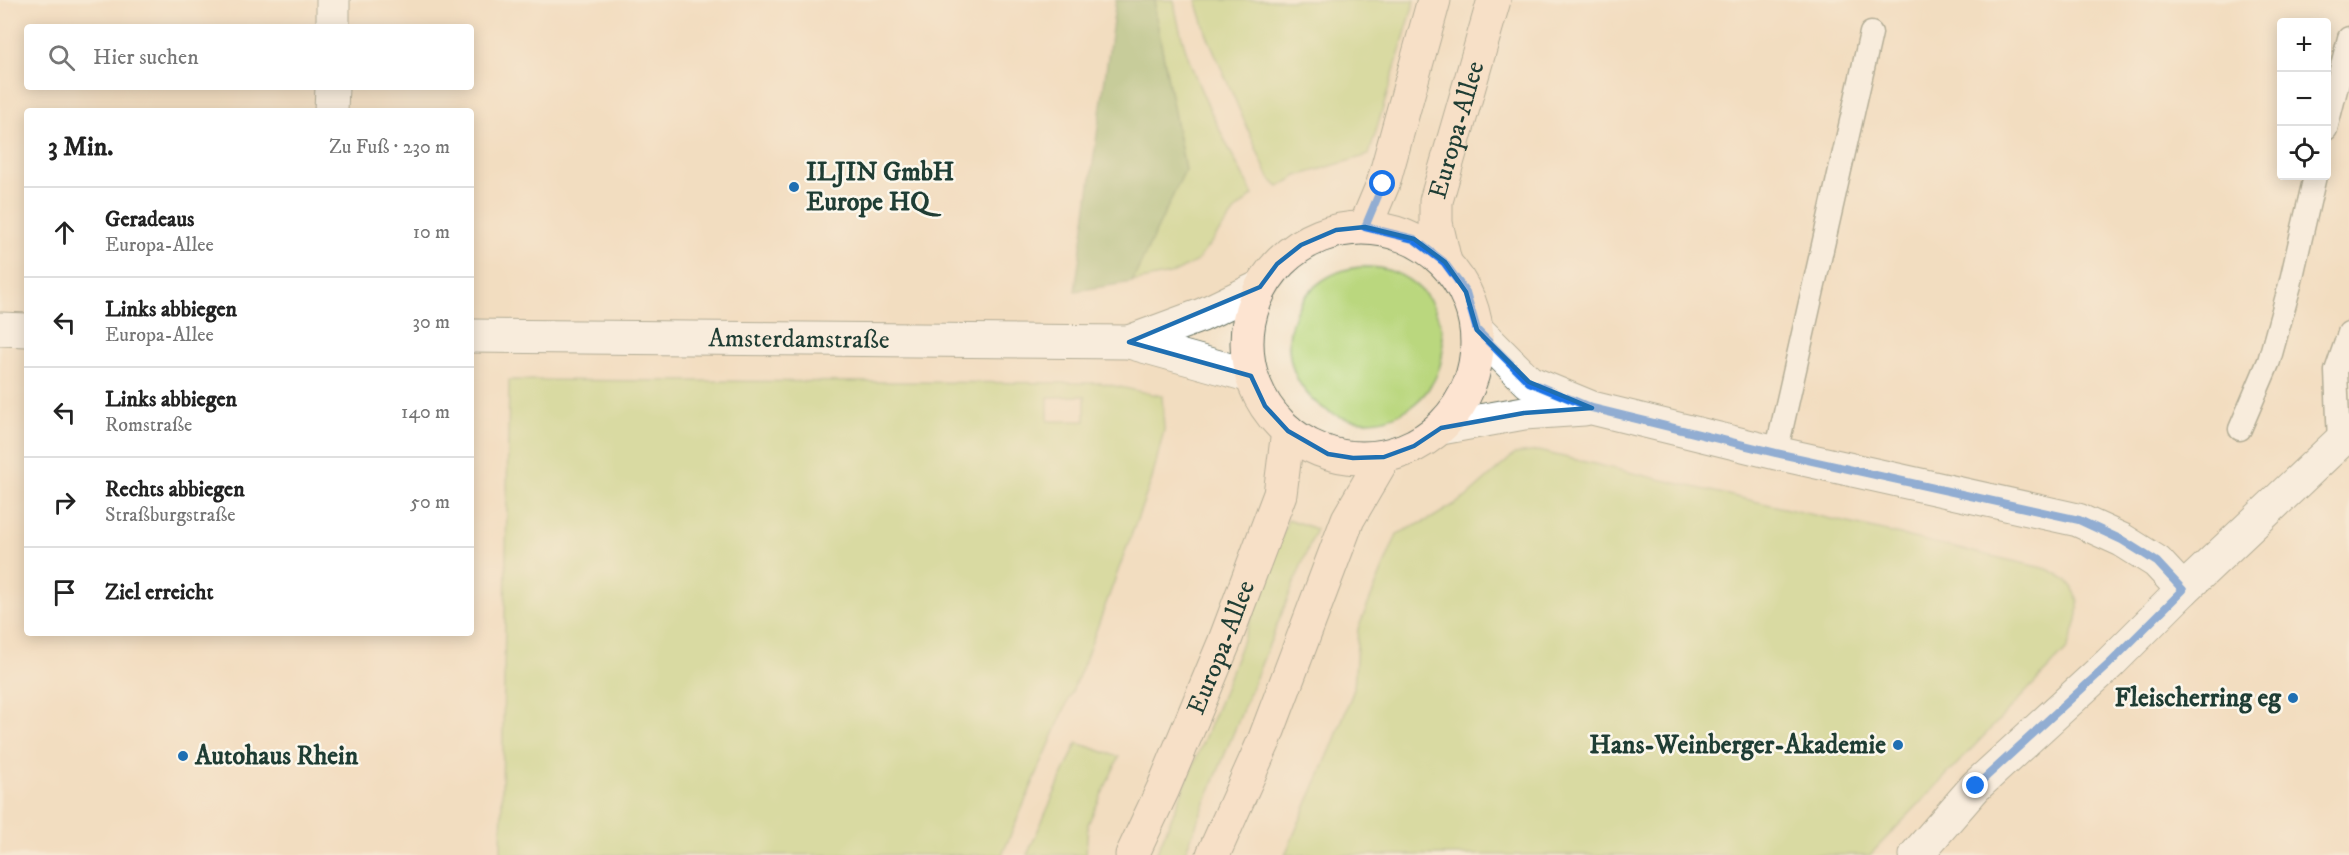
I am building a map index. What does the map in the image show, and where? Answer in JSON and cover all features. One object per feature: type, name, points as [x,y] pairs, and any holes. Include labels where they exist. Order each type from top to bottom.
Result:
[{"type":"street","points":[[333,0],[333,24]]},
{"type":"street","points":[[1365,227],[1383,184],[1434,0]]},
{"type":"street","name":"Europa-Allee","points":[[1444,262],[1436,223],[1436,201],[1494,0]]},
{"type":"street","points":[[331,108],[332,90]]},
{"type":"street","name":"Europa-Allee","points":[[1365,227],[1414,239],[1444,262],[1466,292],[1477,330],[1476,362],[1468,390],[1441,428],[1414,446],[1384,457],[1353,458],[1328,454],[1288,431],[1265,406],[1251,376],[1246,344],[1250,313],[1260,287],[1277,264],[1301,245],[1336,230],[1365,227]]},
{"type":"street","name":"Amsterdamstraße","points":[[1129,342],[1202,315],[1260,287]]},
{"type":"street","points":[[0,329],[24,330]]},
{"type":"street","points":[[1477,330],[1529,382],[1592,408],[1776,453],[2079,520],[2122,540],[2157,562],[2183,590]]},
{"type":"street","name":"Amsterdamstraße","points":[[474,336],[1129,342],[1251,376]]},
{"type":"street","points":[[1441,428],[1524,413],[1592,408]]},
{"type":"street","name":"Europa-Allee","points":[[1132,855],[1163,789],[1215,664],[1280,494],[1288,431]]},
{"type":"street","points":[[1917,855],[1976,786],[2109,664],[2183,590],[2344,437]]},
{"type":"street","points":[[1213,855],[1264,741],[1348,519],[1384,457]]},
{"type":"lane","points":[[1776,453],[1871,33]]},
{"type":"lane","points":[[2327,126],[2349,38]]},
{"type":"lane","points":[[2240,429],[2269,360],[2314,180]]},
{"type":"lane","points":[[2344,437],[2336,371],[2349,333]]},
{"type":"highlighted area","points":[[1365,227],[1414,239],[1445,262],[1466,292],[1477,330],[1529,382],[1592,408],[1524,413],[1441,428],[1414,446],[1384,457],[1353,458],[1328,454],[1288,431],[1265,406],[1251,376],[1129,342],[1260,287],[1277,264],[1301,245],[1336,230]]},
{"type":"green space","points":[[1116,0],[1155,0],[1155,12],[1185,170],[1132,282],[1075,291]]},
{"type":"green space","points":[[1155,0],[1174,0],[1186,50],[1195,75],[1217,125],[1253,195],[1236,210],[1197,261],[1174,273],[1132,282],[1185,170],[1155,12]]},
{"type":"green space","points":[[1196,0],[1415,0],[1369,155],[1297,176],[1279,187],[1269,178],[1207,35]]},
{"type":"green space","points":[[1366,267],[1381,268],[1396,273],[1421,289],[1437,314],[1442,329],[1442,359],[1437,374],[1421,399],[1396,415],[1381,420],[1366,421],[1351,420],[1336,415],[1311,399],[1295,374],[1290,359],[1289,344],[1290,329],[1295,314],[1311,289],[1336,273],[1351,268]]},
{"type":"green space","points":[[509,380],[1101,383],[1162,396],[1164,430],[1152,479],[1083,666],[1002,855],[501,855]],"holes":[[[1085,396],[1085,421],[1048,421],[1048,397]]]},
{"type":"green space","points":[[1538,451],[2047,569],[2067,581],[2077,597],[2078,614],[2074,632],[2067,649],[1870,855],[1285,855],[1354,689],[1358,629],[1397,534],[1432,518],[1465,498],[1515,454]]},
{"type":"green space","points":[[1288,519],[1316,529],[1184,855],[1156,855],[1222,696]]},
{"type":"green space","points":[[1077,743],[1119,757],[1088,824],[1086,855],[1027,855]]},
{"type":"place","name":"ILJIN GmbH Europe HQ","points":[[794,187]]},
{"type":"place","name":"Fleischerring eg","points":[[2293,698]]},
{"type":"place","name":"Hans-Weinberger-Akademie","points":[[1898,745]]},
{"type":"place","name":"Autohaus Rhein","points":[[183,756]]},
{"type":"route","points":[[1383,184],[1365,227],[1414,239],[1444,262],[1466,292],[1477,330],[1529,382],[1592,408],[1776,453],[2079,520],[2122,540],[2157,562],[2183,590],[2109,664],[1976,786]]}]
